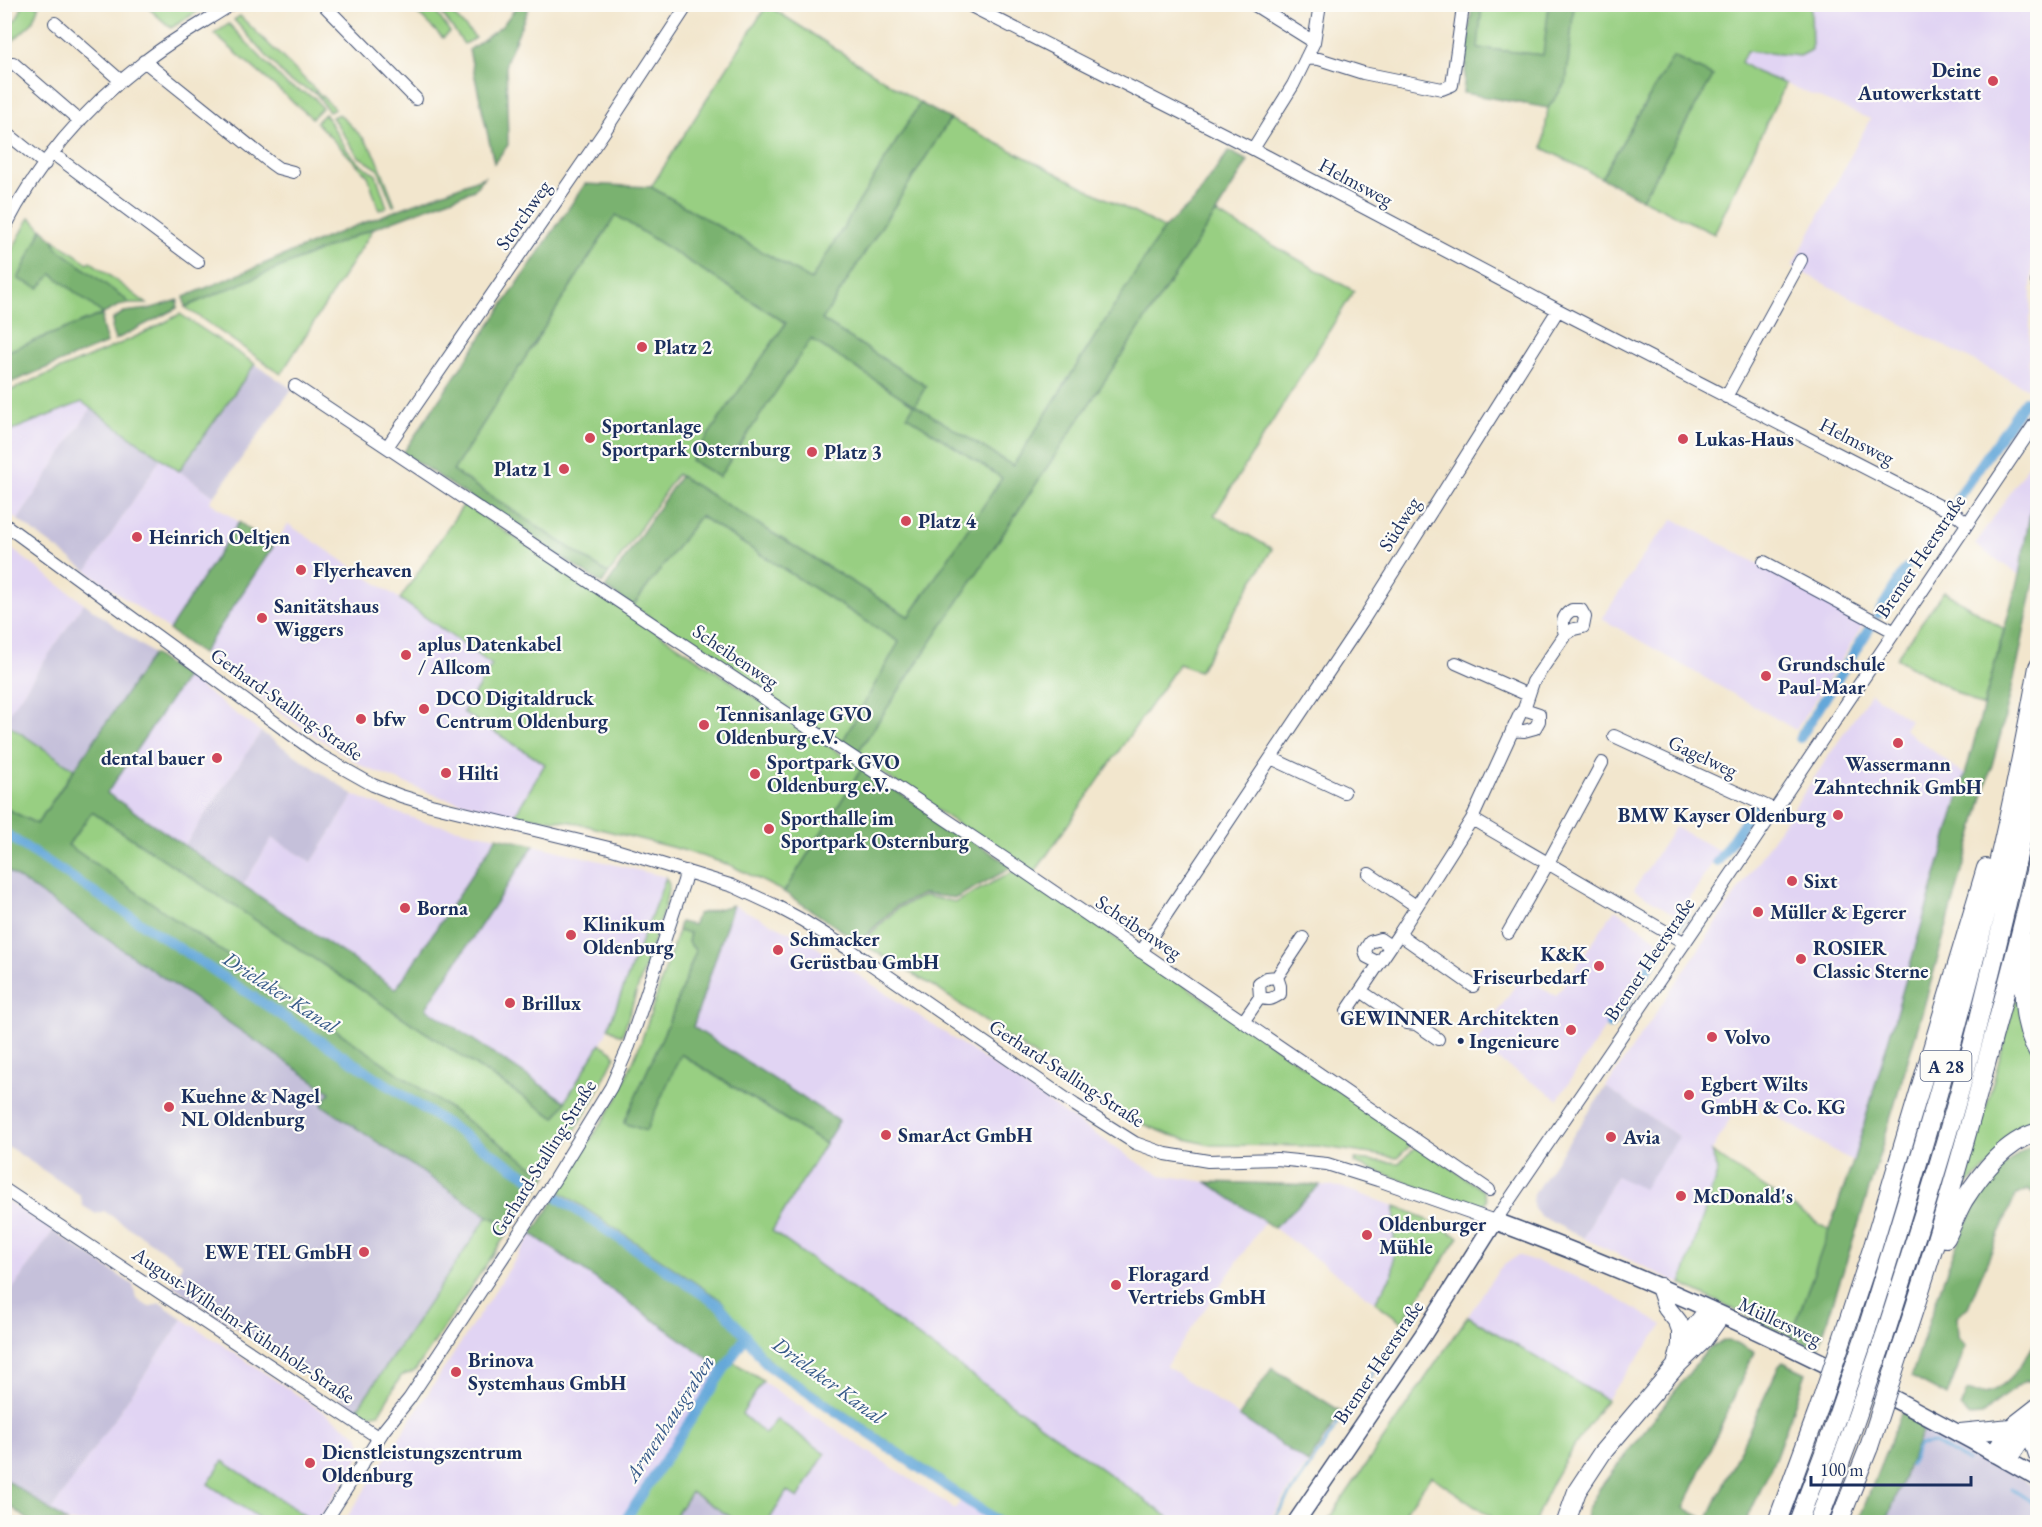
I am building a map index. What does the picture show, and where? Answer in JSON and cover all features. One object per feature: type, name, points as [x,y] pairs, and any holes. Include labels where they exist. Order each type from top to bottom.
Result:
[{"type":"highway","name":"A 28","points":[[1798,1522],[1866,1332],[1953,1043],[1983,930],[2013,796],[2037,668]]},
{"type":"highway","name":"A 28","points":[[1818,1522],[1884,1338],[1939,1161],[1971,1049],[2001,930],[2037,763]]},
{"type":"highway","points":[[1777,1522],[1812,1431],[1874,1246],[1982,880],[2013,796]]},
{"type":"highway","points":[[1839,1522],[1869,1448],[1926,1274],[1972,1119],[2029,900],[2037,857]]},
{"type":"highway","points":[[2029,900],[2023,990],[2026,1023],[2037,1052]]},
{"type":"highway","points":[[1926,1274],[1963,1201],[1990,1165],[2006,1148],[2037,1132]]},
{"type":"highway","points":[[1660,1287],[1667,1308],[1681,1330],[1681,1345],[1676,1366]]},
{"type":"highway","points":[[1681,1345],[1714,1313]]},
{"type":"highway","points":[[1566,1522],[1577,1491],[1602,1452],[1676,1366],[1702,1340],[1714,1313]]},
{"type":"highway","points":[[1960,1433],[2011,1428],[2035,1413]]},
{"type":"highway","points":[[2035,1413],[2033,1441],[2037,1455]]},
{"type":"highway","points":[[2001,1457],[2035,1413]]},
{"type":"highway","points":[[2001,1457],[2011,1428]]},
{"type":"highway","points":[[1766,1522],[1800,1464]]},
{"type":"main road","name":"Müllersweg","points":[[1496,1221],[1660,1287],[1960,1433],[2037,1478]]},
{"type":"main road","name":"Bremer Heerstraße","points":[[1296,1522],[1423,1335],[1496,1221]]},
{"type":"street","points":[[4,229],[20,200],[48,159],[80,121],[144,61],[232,4]]},
{"type":"street","points":[[323,4],[416,99]]},
{"type":"street","name":"Storchweg","points":[[387,447],[612,120],[688,4]]},
{"type":"street","name":"Helmsweg","points":[[967,4],[1253,149],[1558,310],[1845,457],[1967,523]]},
{"type":"street","points":[[1253,4],[1314,42]]},
{"type":"street","points":[[1253,149],[1293,85],[1314,42],[1320,4]]},
{"type":"street","points":[[1306,58],[1319,59],[1363,73],[1443,89],[1452,85],[1463,7],[1461,4]]},
{"type":"street","points":[[55,23],[121,81]]},
{"type":"street","points":[[144,61],[278,168],[293,172]]},
{"type":"street","points":[[13,63],[80,121]]},
{"type":"street","points":[[4,131],[198,262]]},
{"type":"street","points":[[1726,397],[1801,260]]},
{"type":"street","name":"Südweg","points":[[1141,952],[1363,620],[1558,310]]},
{"type":"street","name":"Scheibenweg","points":[[295,386],[845,752],[1489,1190]]},
{"type":"street","name":"Bremer Heerstraße","points":[[1496,1221],[2037,419]]},
{"type":"street","name":"Gerhard-Stalling-Straße","points":[[4,524],[318,754],[368,782],[431,806],[609,848],[733,886],[802,920],[852,951],[1075,1105],[1135,1143],[1166,1154],[1208,1161],[1277,1159],[1327,1164],[1496,1221]]},
{"type":"street","points":[[1764,562],[1895,632]]},
{"type":"street","points":[[1347,1011],[1400,934],[1472,819],[1512,730],[1524,709],[1533,682],[1565,635]]},
{"type":"street","points":[[1456,663],[1528,695]]},
{"type":"street","points":[[1512,730],[1524,731],[1535,728],[1539,721],[1539,714],[1524,709]]},
{"type":"street","name":"Gagelweg","points":[[1614,736],[1774,810]]},
{"type":"street","points":[[1271,758],[1344,792]]},
{"type":"street","points":[[1508,933],[1602,763]]},
{"type":"street","points":[[1472,819],[1685,943]]},
{"type":"street","name":"Gerhard-Stalling-Straße","points":[[379,1438],[410,1399],[553,1182],[611,1087],[629,1046],[686,872]]},
{"type":"street","points":[[1369,874],[1416,906]]},
{"type":"street","points":[[1400,934],[1473,986]]},
{"type":"street","points":[[1243,1022],[1260,997],[1266,1000],[1280,994],[1277,977],[1303,938]]},
{"type":"street","points":[[1379,963],[1367,957],[1365,950],[1370,942],[1380,939],[1390,946]]},
{"type":"street","points":[[1361,991],[1407,1023],[1416,1024],[1438,1039]]},
{"type":"street","name":"August-Wilhelm-Kühnholz-Straße","points":[[4,1189],[379,1438]]},
{"type":"street","points":[[325,1522],[379,1438]]},
{"type":"shaded area","points":[[1811,5],[2037,5],[2037,106],[2028,389],[1792,267],[1870,119],[1756,72],[1740,62],[1747,51],[1800,56],[1812,50]]},
{"type":"shaded area","points":[[255,364],[292,389],[214,496],[179,471]]},
{"type":"shaded area","points":[[82,402],[91,408],[18,520],[5,510],[5,433]]},
{"type":"shaded area","points":[[91,408],[161,458],[87,571],[18,520]]},
{"type":"shaded area","points":[[2037,452],[2037,474],[2019,575],[1975,545]]},
{"type":"shaded area","points":[[161,458],[214,496],[210,502],[239,522],[169,630],[87,571]]},
{"type":"shaded area","name":"Grundschule Paul-Maar","points":[[1674,519],[1866,621],[1796,730],[1602,619],[1649,547]]},
{"type":"shaded area","points":[[288,524],[493,665],[463,712],[545,764],[515,815],[443,798],[364,767],[292,721],[202,654]]},
{"type":"shaded area","points":[[5,544],[84,603],[5,719]]},
{"type":"shaded area","points":[[84,603],[153,654],[74,769],[5,722],[5,719]]},
{"type":"shaded area","points":[[186,677],[261,732],[184,846],[107,793]]},
{"type":"shaded area","points":[[1871,693],[1910,720],[1904,729],[1965,775],[1853,1162],[1743,1096],[1711,1152],[1718,1170],[1681,1284],[1583,1238],[1616,1176],[1679,1137],[1606,1087]]},
{"type":"shaded area","points":[[261,732],[354,795],[312,862],[272,838],[243,885],[184,846]]},
{"type":"shaded area","points":[[354,795],[425,822],[497,837],[397,989],[243,885],[272,838],[312,862]]},
{"type":"shaded area","points":[[1675,827],[1720,851],[1678,917],[1634,889]]},
{"type":"shaded area","points":[[534,845],[666,877],[605,1036],[566,1102],[426,1008]]},
{"type":"shaded area","points":[[4,869],[331,1092],[323,1105],[488,1216],[357,1409],[173,1286],[182,1263],[104,1211],[96,1214],[83,1206],[80,1195],[9,1147],[5,1148]]},
{"type":"shaded area","points":[[733,905],[806,940],[1140,1164],[1161,1175],[1207,1182],[1265,1221],[1166,1366],[1308,1463],[1268,1522],[1175,1522],[772,1231],[838,1121],[693,1027]]},
{"type":"shaded area","points":[[1615,909],[1661,943],[1558,1099],[1474,1045],[1522,976],[1556,996]]},
{"type":"shaded area","points":[[1606,1087],[1679,1137],[1643,1189],[1616,1176],[1583,1238],[1540,1216],[1534,1209],[1532,1200],[1535,1192]]},
{"type":"shaded area","points":[[1320,1185],[1340,1187],[1395,1206],[1393,1273],[1375,1302],[1274,1228]]},
{"type":"shaded area","points":[[5,1200],[53,1231],[5,1300]]},
{"type":"shaded area","points":[[53,1231],[133,1285],[136,1298],[141,1302],[149,1307],[160,1303],[183,1319],[51,1511],[5,1478],[5,1300]]},
{"type":"shaded area","points":[[532,1234],[722,1368],[620,1522],[344,1522]]},
{"type":"shaded area","points":[[1518,1255],[1587,1281],[1663,1325],[1606,1400],[1468,1316],[1499,1269]]},
{"type":"shaded area","points":[[183,1319],[358,1435],[363,1449],[361,1455],[317,1522],[208,1484],[265,1522],[67,1522],[51,1511]]},
{"type":"shaded area","points":[[732,1361],[955,1509],[961,1500],[993,1522],[739,1522]]},
{"type":"shaded area","points":[[1925,1424],[2006,1468],[2037,1489],[2037,1522],[1886,1522]]},
{"type":"shaded area","points":[[691,1492],[739,1522],[671,1522]]},
{"type":"green space","points":[[23,5],[39,5],[32,23],[5,48],[5,28],[17,18]]},
{"type":"green space","points":[[145,5],[208,5],[171,28]]},
{"type":"green space","points":[[409,5],[431,5],[450,32],[443,38]]},
{"type":"green space","points":[[436,5],[444,5],[476,38],[464,44]]},
{"type":"green space","points":[[518,5],[530,5],[506,62],[508,145],[494,163],[469,50],[502,26]]},
{"type":"green space","points":[[767,5],[920,103],[811,280],[651,187]]},
{"type":"green space","points":[[1472,5],[1482,5],[1478,48],[1543,55],[1549,5],[1574,5],[1566,83],[1548,108],[1463,93]]},
{"type":"green space","points":[[1482,5],[1549,5],[1544,55],[1477,48]]},
{"type":"green space","points":[[1574,5],[1811,5],[1812,50],[1800,56],[1747,51],[1741,62],[1756,72],[1785,84],[1714,234],[1642,199],[1713,76],[1673,57],[1601,178],[1543,148],[1548,108],[1566,83]]},
{"type":"green space","points":[[240,16],[335,109],[329,112],[316,93],[289,81],[234,20]]},
{"type":"green space","points":[[229,24],[287,85],[314,97],[322,108],[312,118],[214,34]]},
{"type":"green space","points":[[1673,57],[1713,76],[1642,199],[1601,178]]},
{"type":"green space","points":[[920,103],[950,119],[822,320],[926,386],[915,405],[1013,466],[1164,228],[1194,201],[1229,151],[1248,161],[1216,213],[856,755],[841,744],[899,642],[700,516],[633,606],[605,588],[680,476],[909,617],[1002,478],[907,416],[914,405],[811,339],[719,477],[691,460],[786,323],[616,215],[453,471],[609,574],[602,584],[403,453],[585,184],[651,187],[811,280]]},
{"type":"green space","points":[[325,114],[347,150],[358,162],[376,175],[387,207],[379,210],[368,176],[316,122]]},
{"type":"green space","points":[[339,114],[364,139],[376,156],[395,205],[393,206],[378,169],[358,156],[332,117]]},
{"type":"green space","points":[[950,119],[1164,228],[1013,466],[914,405],[926,386],[822,320]]},
{"type":"green space","points":[[484,177],[474,190],[374,228],[185,307],[184,297],[345,230]]},
{"type":"green space","points":[[1216,213],[1354,291],[1214,515],[1272,549],[1199,671],[1179,664],[1033,875],[856,755]]},
{"type":"green space","name":"Sportanlage Sportpark Osternburg","points":[[616,215],[786,323],[691,460],[719,477],[811,339],[914,405],[908,416],[1003,478],[909,617],[677,474],[609,574],[453,471]]},
{"type":"green space","points":[[30,217],[42,229],[18,279],[52,274],[103,314],[6,352],[4,265]]},
{"type":"green space","points":[[374,228],[281,374],[185,307]]},
{"type":"green space","points":[[42,229],[53,239],[57,248],[129,304],[118,306],[103,314],[52,274],[39,288],[18,279]]},
{"type":"green space","points":[[53,239],[88,263],[90,261],[147,304],[129,304],[57,248]]},
{"type":"green space","points":[[178,300],[177,308],[115,340],[112,331],[113,319],[124,312],[149,309]]},
{"type":"green space","points":[[103,314],[102,325],[107,343],[5,385],[5,348],[6,352]]},
{"type":"green space","points":[[180,314],[255,364],[179,471],[82,402],[5,433],[5,393],[115,346]]},
{"type":"green space","points":[[2037,474],[2037,566],[2001,733],[1923,1010],[1818,1349],[1791,1337],[1853,1162],[1965,775],[2019,575]]},
{"type":"green space","points":[[464,504],[862,768],[784,892],[730,865],[679,849],[572,822],[515,815],[545,764],[463,712],[492,665],[400,599]]},
{"type":"green space","points":[[700,516],[899,642],[841,744],[633,606]]},
{"type":"green space","points":[[239,522],[273,547],[202,654],[169,630]]},
{"type":"green space","points":[[1944,591],[2004,629],[1983,707],[1896,658]]},
{"type":"green space","points":[[153,654],[186,677],[107,793],[396,989],[497,837],[534,845],[426,1008],[566,1102],[555,1118],[92,812],[68,845],[547,1176],[512,1226],[488,1216],[322,1105],[330,1092],[5,869],[5,808],[37,824]]},
{"type":"green space","points":[[4,722],[74,769],[37,824],[5,808]]},
{"type":"green space","points":[[862,768],[1013,867],[956,898],[923,894],[897,906],[859,942],[784,892]]},
{"type":"green space","points":[[92,812],[555,1118],[600,1044],[612,1051],[615,1056],[593,1101],[547,1176],[68,845]]},
{"type":"green space","points":[[1016,870],[1414,1142],[1397,1158],[1318,1146],[1210,1145],[1170,1135],[1141,1123],[1081,1087],[933,986],[861,943],[898,908],[924,896],[956,902]]},
{"type":"green space","points":[[666,877],[669,885],[665,905],[622,1036],[608,1028]]},
{"type":"green space","points":[[733,905],[693,1027],[839,1121],[825,1144],[681,1054],[646,1131],[624,1123],[672,1015],[696,951],[688,942],[690,933],[678,931],[680,922],[693,925],[698,914]]},
{"type":"green space","points":[[678,931],[690,933],[688,942],[696,951],[672,1015],[624,1123],[646,1130],[680,1054],[825,1144],[772,1231],[1175,1522],[1007,1522],[770,1361],[721,1300],[558,1190],[618,1097],[641,1042]]},
{"type":"green space","points":[[2018,990],[2037,1056],[2037,1127],[1965,1186]]},
{"type":"green space","points":[[2037,1144],[2037,1206],[2034,1195],[2028,1190],[2015,1196],[1968,1307],[1957,1316],[1958,1337],[1966,1346],[1947,1396],[1911,1377],[1943,1281],[1973,1211],[1992,1181],[2013,1158]]},
{"type":"green space","points":[[1418,1145],[1484,1191],[1487,1200],[1477,1213],[1414,1185],[1354,1163],[1355,1159],[1399,1163]]},
{"type":"green space","points":[[1711,1152],[1830,1231],[1791,1337],[1681,1284],[1718,1170]]},
{"type":"green space","points":[[1207,1182],[1320,1185],[1274,1228]]},
{"type":"green space","points":[[555,1199],[719,1309],[742,1337],[722,1368],[532,1234]]},
{"type":"green space","points":[[1395,1206],[1459,1237],[1402,1322],[1375,1302],[1393,1273]]},
{"type":"green space","points":[[488,1216],[512,1226],[415,1371],[401,1376],[379,1413],[368,1415],[357,1409]]},
{"type":"green space","points":[[1468,1316],[1606,1400],[1557,1474],[1535,1522],[1499,1522],[1431,1476],[1407,1509],[1405,1522],[1332,1522],[1328,1520]]},
{"type":"green space","points":[[2037,1339],[2037,1381],[2025,1381],[1982,1415],[1969,1416],[1960,1408],[1967,1391],[1977,1393],[1990,1391],[2007,1381],[2015,1373]]},
{"type":"green space","points":[[1723,1340],[1737,1343],[1754,1352],[1684,1508],[1707,1520],[1779,1366],[1783,1362],[1806,1373],[1776,1456],[1746,1522],[1586,1522],[1587,1511],[1599,1489],[1707,1350]]},
{"type":"green space","points":[[732,1361],[763,1381],[742,1414],[765,1434],[777,1419],[825,1454],[798,1498],[787,1491],[768,1522],[739,1522],[691,1492],[671,1522],[628,1522]]},
{"type":"green space","points":[[1272,1368],[1342,1412],[1308,1463],[1239,1416]]},
{"type":"green space","points":[[1902,1411],[1925,1424],[1886,1522],[1858,1522]]},
{"type":"green space","points":[[223,1461],[314,1522],[265,1522],[208,1484]]},
{"type":"green space","points":[[4,1478],[67,1522],[31,1522],[5,1502]]},
{"type":"waterway","points":[[1957,499],[2025,401]]},
{"type":"waterway","points":[[1878,614],[1906,568]]},
{"type":"waterway","points":[[1800,738],[1871,626]]},
{"type":"waterway","points":[[1717,862],[1756,805]]},
{"type":"waterway","name":"Drielaker Kanal","points":[[4,833],[537,1183]]},
{"type":"waterway","points":[[1676,927],[1684,914]]},
{"type":"waterway","points":[[1610,1025],[1666,942]]},
{"type":"waterway","name":"Drielaker Kanal","points":[[557,1197],[720,1306],[766,1364],[999,1522]]},
{"type":"waterway","points":[[1272,1522],[1400,1332]]},
{"type":"waterway","name":"Armenhausgraben","points":[[624,1522],[746,1336]]},
{"type":"waterway","points":[[1910,1465],[1919,1445],[1934,1443],[1967,1461]]},
{"type":"waterway","points":[[2012,1489],[2038,1506]]},
{"type":"place","name":"Deine Autowerkstatt","points":[[1993,81]]},
{"type":"place","name":"Platz 2","points":[[642,347]]},
{"type":"place","name":"Sportanlage Sportpark Osternburg","points":[[590,438]]},
{"type":"place","name":"Lukas-Haus","points":[[1683,439]]},
{"type":"place","name":"Platz 3","points":[[812,452]]},
{"type":"place","name":"Platz 1","points":[[564,469]]},
{"type":"place","name":"Platz 4","points":[[906,521]]},
{"type":"place","name":"Heinrich Oeltjen","points":[[137,537]]},
{"type":"place","name":"Flyerheaven","points":[[301,570]]},
{"type":"place","name":"Sanitätshaus Wiggers","points":[[262,618]]},
{"type":"place","name":"aplus Datenkabel / Allcom","points":[[406,655]]},
{"type":"place","name":"Grundschule Paul-Maar","points":[[1766,676]]},
{"type":"place","name":"DCO Digitaldruck Centrum Oldenburg","points":[[424,709]]},
{"type":"place","name":"bfw","points":[[361,719]]},
{"type":"place","name":"Tennisanlage GVO Oldenburg e.V.","points":[[704,725]]},
{"type":"place","name":"Wassermann Zahntechnik GmbH","points":[[1898,743]]},
{"type":"place","name":"dental bauer","points":[[217,758]]},
{"type":"place","name":"Hilti","points":[[446,773]]},
{"type":"place","name":"Sportpark GVO Oldenburg e.V.","points":[[755,774]]},
{"type":"place","name":"BMW Kayser Oldenburg","points":[[1838,815]]},
{"type":"place","name":"Sporthalle im Sportpark Osternburg","points":[[769,829]]},
{"type":"place","name":"Sixt","points":[[1792,881]]},
{"type":"place","name":"Borna","points":[[405,908]]},
{"type":"place","name":"Müller & Egerer","points":[[1758,912]]},
{"type":"place","name":"Klinikum Oldenburg","points":[[571,935]]},
{"type":"place","name":"Schmacker Gerüstbau GmbH","points":[[778,950]]},
{"type":"place","name":"ROSIER Classic Sterne","points":[[1801,959]]},
{"type":"place","name":"K&K Friseurbedarf","points":[[1599,966]]},
{"type":"place","name":"Brillux","points":[[510,1003]]},
{"type":"place","name":"GEWINNER Architekten • Ingenieure","points":[[1571,1030]]},
{"type":"place","name":"Volvo","points":[[1712,1037]]},
{"type":"place","name":"Egbert Wilts GmbH & Co. KG","points":[[1689,1095]]},
{"type":"place","name":"Kuehne & Nagel NL Oldenburg","points":[[169,1107]]},
{"type":"place","name":"SmarAct GmbH","points":[[886,1135]]},
{"type":"place","name":"Avia","points":[[1611,1137]]},
{"type":"place","name":"McDonald's","points":[[1681,1196]]},
{"type":"place","name":"Oldenburger Mühle","points":[[1367,1235]]},
{"type":"place","name":"EWE TEL GmbH","points":[[364,1252]]},
{"type":"place","name":"Floragard Vertriebs GmbH","points":[[1116,1285]]},
{"type":"place","name":"Brinova Systemhaus GmbH","points":[[456,1372]]},
{"type":"place","name":"Dienstleistungszentrum Oldenburg","points":[[310,1463]]}]
